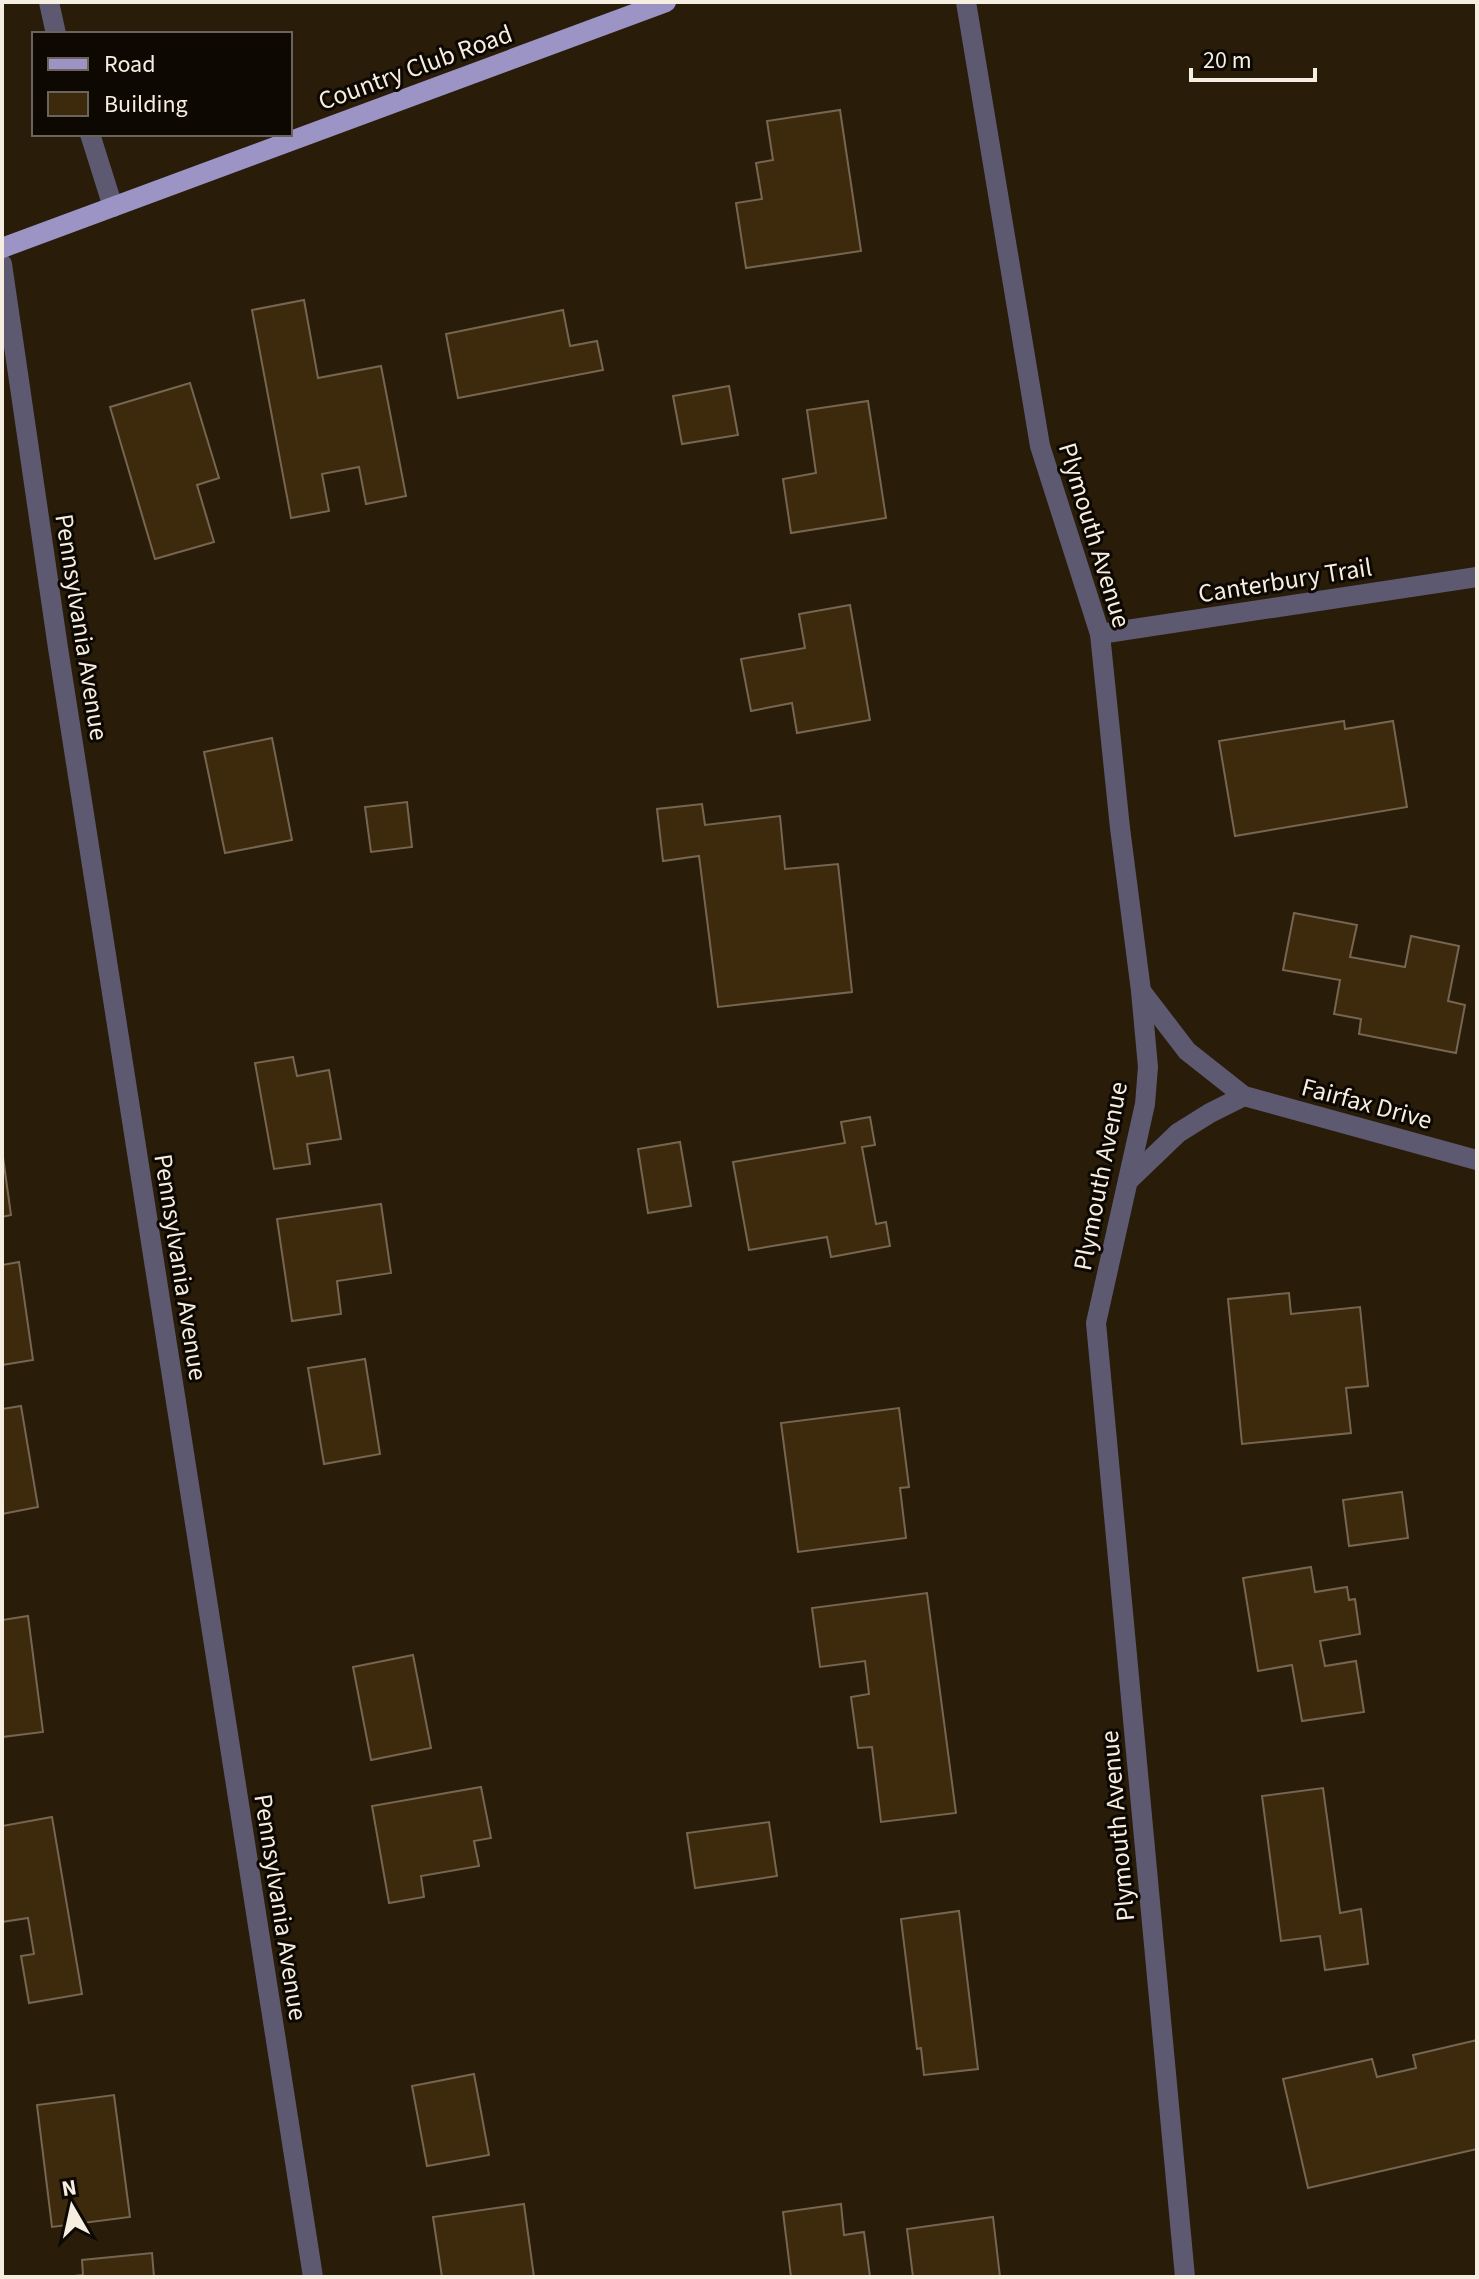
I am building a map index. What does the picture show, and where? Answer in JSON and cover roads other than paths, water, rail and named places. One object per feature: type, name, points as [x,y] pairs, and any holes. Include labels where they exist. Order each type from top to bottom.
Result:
[{"type":"main road","name":"Country Club Road","points":[[2,248],[666,2]]},
{"type":"street","points":[[49,2],[56,32]]},
{"type":"street","name":"Plymouth Avenue","points":[[966,2],[1040,446],[1100,634],[1141,991],[1148,1067],[1145,1104],[1096,1323],[1185,2277]]},
{"type":"street","points":[[91,136],[113,207]]},
{"type":"street","name":"Pennsylvania Avenue","points":[[2,264],[65,695],[313,2277]]},
{"type":"street","name":"Canterbury Trail","points":[[1100,634],[1477,577]]},
{"type":"street","name":"Fairfax Drive","points":[[1141,991],[1187,1051],[1244,1096],[1477,1160]]},
{"type":"street","points":[[1129,1180],[1178,1133],[1244,1096]]}]
